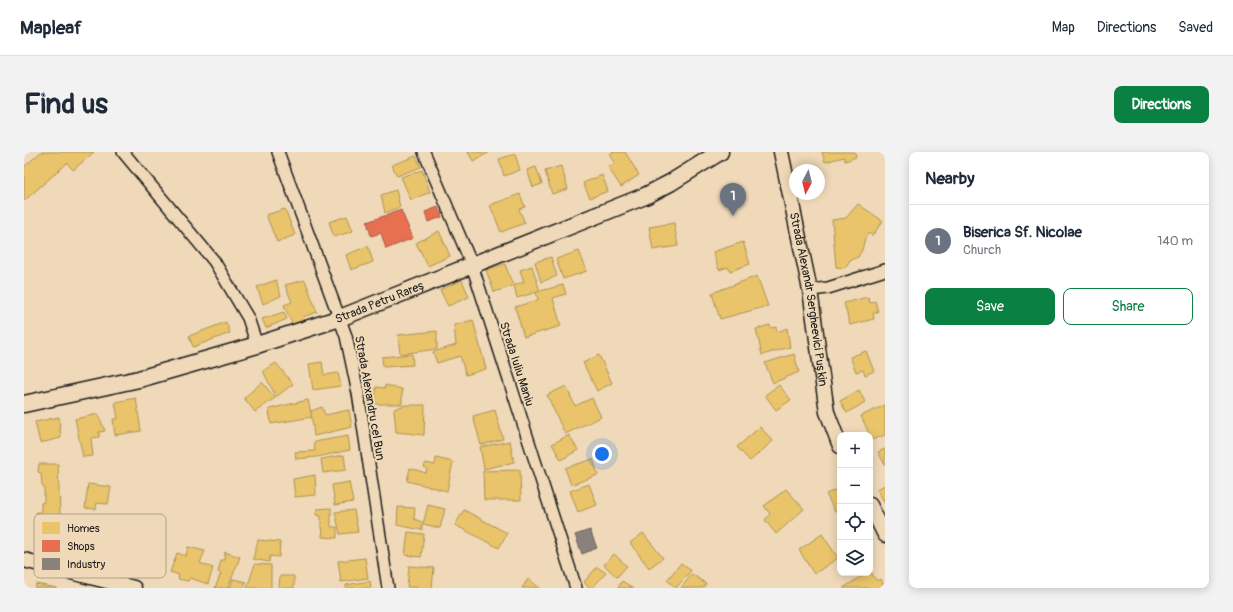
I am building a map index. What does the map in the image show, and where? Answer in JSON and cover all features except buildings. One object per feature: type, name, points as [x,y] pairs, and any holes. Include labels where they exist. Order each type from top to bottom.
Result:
[{"type":"main road","name":"Strada Petru Rareș","points":[[24,404],[139,380],[258,345],[340,318],[645,196],[670,183],[720,152]]},
{"type":"street","points":[[123,152],[214,261],[248,318],[258,345]]},
{"type":"street","name":"Strada Alexandru cel Bun","points":[[278,152],[346,336],[358,393],[388,588]]},
{"type":"street","name":"Strada Iuliu Maniu","points":[[424,152],[472,265],[576,588]]},
{"type":"street","name":"Strada Alexandr Sergheevici Pușkin","points":[[781,152],[810,290],[827,412],[837,438]]},
{"type":"street","points":[[810,290],[828,288],[885,270]]},
{"type":"street","points":[[873,511],[885,535]]},
{"type":"street","points":[[24,560],[34,563]]},
{"type":"street","points":[[95,578],[134,588]]},
{"type":"place","name":"Biserica Sf. Nicolae","points":[[733,216]]}]
